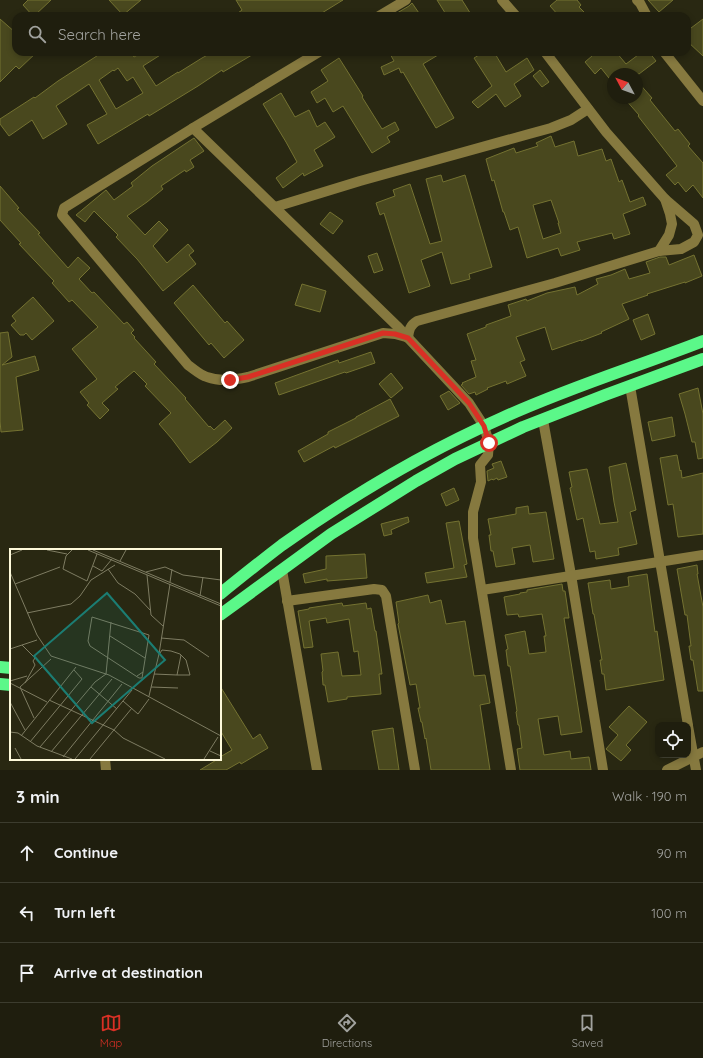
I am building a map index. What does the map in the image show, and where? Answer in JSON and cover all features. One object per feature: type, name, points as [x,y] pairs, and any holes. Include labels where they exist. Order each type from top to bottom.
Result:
[{"type":"highway","points":[[221,593],[282,546],[334,510],[417,460],[484,426],[536,404],[703,341]]},
{"type":"highway","points":[[221,613],[332,534],[410,484],[455,459],[524,427],[703,359]]},
{"type":"highway","points":[[0,667],[10,668]]},
{"type":"highway","points":[[0,684],[10,685]]},
{"type":"street","points":[[386,12],[406,0]]},
{"type":"street","points":[[502,0],[512,12]]},
{"type":"street","points":[[637,0],[645,12]]},
{"type":"street","points":[[645,0],[650,12]]},
{"type":"street","points":[[312,56],[64,208],[62,215],[188,365],[206,377],[218,380],[248,377],[383,333],[395,334],[408,338]]},
{"type":"street","points":[[408,338],[410,328],[417,320],[555,283],[659,251],[681,249],[694,242],[698,235],[694,224],[665,199],[606,132],[548,56]]},
{"type":"street","points":[[667,56],[703,101]]},
{"type":"street","points":[[275,208],[368,179],[551,128],[571,120],[588,108]]},
{"type":"street","points":[[193,128],[408,338],[469,403],[484,426],[489,443],[488,455],[480,465],[481,482],[473,512],[473,538],[511,770]]},
{"type":"street","points":[[659,251],[669,235],[672,224],[665,199]]},
{"type":"street","points":[[630,386],[687,722]]},
{"type":"street","points":[[543,420],[571,575],[603,770]]},
{"type":"street","points":[[482,590],[703,555]]},
{"type":"street","points":[[282,570],[317,770]]},
{"type":"street","points":[[287,601],[382,590],[386,596],[414,770]]},
{"type":"street","points":[[691,744],[696,770]]},
{"type":"street","points":[[667,770],[703,752]]},
{"type":"street","points":[[105,760],[106,770]]},
{"type":"building","points":[[28,0],[51,0],[38,12],[29,12],[23,5]]},
{"type":"building","points":[[109,0],[141,0],[127,12],[120,12]]},
{"type":"building","points":[[236,0],[343,0],[324,12],[239,12],[242,10]]},
{"type":"building","points":[[437,0],[462,0],[470,12],[444,12]]},
{"type":"building","points":[[557,0],[577,0],[581,5],[579,7],[584,12],[555,12],[550,6]]},
{"type":"building","points":[[648,0],[673,0],[659,12]]},
{"type":"building","points":[[412,3],[418,12],[399,12]]},
{"type":"building","points":[[0,19],[12,30],[12,56],[33,56],[19,69],[16,66],[0,82]]},
{"type":"building","points":[[703,19],[703,56],[691,45],[691,28]]},
{"type":"building","points":[[97,56],[159,56],[143,66],[156,86],[206,56],[250,56],[223,72],[222,70],[149,116],[148,114],[98,144],[87,125],[107,114],[89,84],[56,106],[67,124],[43,139],[32,120],[9,136],[0,124],[0,119],[34,97],[35,98]],"holes":[[[118,68],[127,81],[133,77],[143,93],[116,109],[99,80]]]},
{"type":"building","points":[[391,56],[436,56],[423,64],[454,118],[436,128],[403,72],[401,73],[399,68],[384,75],[381,67],[394,61]]},
{"type":"building","points":[[477,56],[496,56],[506,72],[527,58],[534,70],[514,84],[521,96],[505,107],[496,94],[478,108],[472,102],[492,86],[474,58]]},
{"type":"building","points":[[592,56],[619,56],[626,64],[637,56],[652,56],[656,61],[643,71],[643,68],[607,68],[607,76],[601,68],[595,74],[585,62]]},
{"type":"building","points":[[339,58],[382,129],[395,122],[399,130],[387,137],[390,142],[372,153],[343,106],[333,112],[325,98],[317,103],[311,92],[328,81],[321,70]]},
{"type":"building","points":[[540,70],[549,82],[542,87],[533,76]]},
{"type":"building","points":[[643,88],[652,98],[650,100],[675,131],[678,129],[690,144],[688,146],[703,163],[703,198],[693,185],[686,192],[678,182],[675,185],[666,175],[677,166],[638,116],[639,115],[629,104],[643,104]]},
{"type":"building","points":[[281,93],[295,117],[309,110],[317,127],[325,122],[335,137],[314,150],[323,166],[304,176],[303,173],[283,188],[276,178],[297,162],[263,104]]},
{"type":"building","points":[[551,136],[555,147],[574,141],[578,156],[602,149],[606,161],[611,159],[619,182],[622,180],[630,202],[643,197],[646,205],[623,214],[630,234],[614,239],[612,233],[577,242],[580,250],[561,256],[558,248],[527,258],[518,227],[510,230],[494,180],[492,181],[486,159],[514,148],[516,153],[538,146],[536,143]],"holes":[[[551,200],[561,233],[543,239],[533,205]]]},
{"type":"building","points":[[194,138],[204,151],[190,160],[194,167],[186,172],[185,170],[161,186],[163,189],[127,216],[145,235],[159,221],[168,230],[153,246],[167,263],[188,244],[194,251],[189,255],[196,264],[163,291],[137,259],[116,237],[118,235],[94,211],[85,222],[76,215],[106,190],[114,200],[133,186],[131,183],[152,166]]},
{"type":"building","points":[[441,175],[443,182],[465,175],[492,267],[469,274],[470,279],[451,284],[442,252],[421,260],[430,286],[409,293],[384,213],[380,215],[376,203],[395,196],[393,190],[410,184],[430,244],[442,241],[426,179]]},
{"type":"building","points":[[0,186],[19,208],[17,209],[40,233],[38,234],[68,268],[78,257],[90,268],[79,279],[92,293],[94,292],[124,324],[127,322],[134,330],[131,333],[135,337],[134,338],[156,362],[154,364],[186,398],[185,399],[209,427],[210,426],[214,430],[225,420],[232,428],[190,463],[159,424],[171,413],[145,386],[147,384],[134,371],[115,387],[118,389],[102,403],[109,410],[100,419],[87,405],[89,403],[80,392],[97,379],[72,349],[98,327],[72,300],[69,302],[52,283],[54,281],[19,244],[21,243],[0,220]]},
{"type":"building","points":[[330,212],[343,221],[333,234],[320,224]]},
{"type":"building","points":[[377,253],[383,270],[374,273],[368,256]]},
{"type":"building","points":[[694,255],[702,276],[622,304],[629,319],[601,332],[602,333],[552,350],[545,327],[516,337],[525,360],[520,362],[526,376],[507,384],[506,381],[487,388],[488,389],[476,395],[475,392],[469,394],[461,385],[463,384],[462,383],[476,377],[471,361],[476,360],[467,334],[511,316],[508,305],[526,299],[527,301],[547,293],[575,287],[577,295],[598,284],[596,279],[625,269],[629,279],[650,273],[646,262],[660,257],[666,257],[669,265]]},
{"type":"building","points":[[302,284],[326,291],[320,312],[295,305]]},
{"type":"building","points":[[193,285],[225,323],[227,321],[244,340],[224,358],[211,343],[209,345],[174,303]]},
{"type":"building","points":[[33,297],[54,321],[32,340],[26,333],[24,335],[20,335],[11,325],[16,321],[12,316]]},
{"type":"building","points":[[648,314],[655,334],[641,340],[633,320]]},
{"type":"building","points":[[8,332],[12,357],[2,365],[35,356],[39,370],[16,377],[23,430],[1,432],[0,333]]},
{"type":"building","points":[[371,352],[375,363],[279,395],[275,383],[338,360],[339,363]]},
{"type":"building","points":[[391,373],[403,388],[391,398],[379,384]]},
{"type":"building","points":[[698,388],[703,414],[703,458],[698,459],[695,442],[692,442],[679,394]]},
{"type":"building","points":[[449,391],[460,403],[448,410],[440,396]]},
{"type":"building","points":[[390,399],[399,416],[335,448],[334,446],[304,462],[298,451],[328,434],[328,432]]},
{"type":"building","points":[[672,417],[675,436],[652,441],[648,422]]},
{"type":"building","points":[[677,455],[682,478],[703,473],[703,534],[678,537],[673,504],[668,505],[660,458]]},
{"type":"building","points":[[501,461],[507,477],[488,481],[487,471],[494,468],[492,464]]},
{"type":"building","points":[[626,463],[636,510],[630,512],[637,544],[618,548],[619,555],[596,559],[595,551],[590,552],[583,518],[577,520],[570,488],[572,487],[569,472],[587,469],[600,524],[618,522],[609,467]]},
{"type":"building","points":[[454,488],[459,500],[446,506],[441,494]]},
{"type":"building","points":[[528,506],[529,514],[546,512],[554,559],[533,562],[530,545],[512,548],[515,564],[496,567],[493,551],[491,551],[489,535],[491,535],[488,519],[516,514],[516,508]]},
{"type":"building","points":[[408,517],[409,522],[391,530],[392,534],[384,536],[381,524]]},
{"type":"building","points":[[459,521],[467,564],[464,565],[467,577],[427,583],[425,573],[454,568],[446,523]]},
{"type":"building","points":[[365,554],[367,578],[327,581],[327,579],[305,583],[303,574],[326,569],[326,556]]},
{"type":"building","points":[[697,565],[697,574],[703,607],[703,691],[698,691],[693,660],[691,660],[689,646],[691,646],[687,615],[685,615],[677,569]]},
{"type":"building","points":[[647,574],[655,632],[657,631],[664,680],[606,690],[604,674],[602,674],[600,660],[602,660],[588,583],[610,580],[611,589],[629,586],[628,577]]},
{"type":"building","points":[[562,584],[563,591],[565,591],[569,618],[564,618],[582,732],[561,735],[558,716],[538,719],[544,755],[570,751],[571,759],[589,757],[591,770],[520,770],[517,749],[522,748],[510,666],[508,666],[506,650],[508,649],[505,635],[525,631],[529,654],[546,652],[544,636],[546,636],[542,614],[519,617],[518,614],[507,615],[504,597],[527,592],[527,590]]},
{"type":"building","points":[[428,595],[430,603],[441,600],[446,624],[465,621],[474,676],[485,675],[490,703],[480,705],[490,770],[431,770],[426,738],[425,739],[418,708],[420,708],[416,684],[410,685],[398,624],[396,602]]},
{"type":"building","points":[[342,603],[343,606],[366,603],[367,609],[371,608],[382,674],[379,674],[381,694],[347,697],[347,699],[328,702],[325,685],[323,685],[321,654],[338,652],[342,676],[361,675],[358,651],[354,652],[349,619],[327,623],[326,618],[309,621],[313,647],[304,648],[298,611]]},
{"type":"building","points":[[221,688],[253,739],[260,734],[268,748],[241,764],[240,762],[226,770],[200,770],[216,760],[221,760],[221,756],[232,750],[221,732]]},
{"type":"building","points":[[629,706],[647,722],[626,745],[631,750],[621,761],[606,749],[618,735],[609,727]]},
{"type":"building","points":[[393,728],[399,770],[379,770],[372,731]]},
{"type":"route","points":[[230,380],[248,377],[383,333],[395,334],[408,338],[469,403],[484,426],[489,443]]}]
